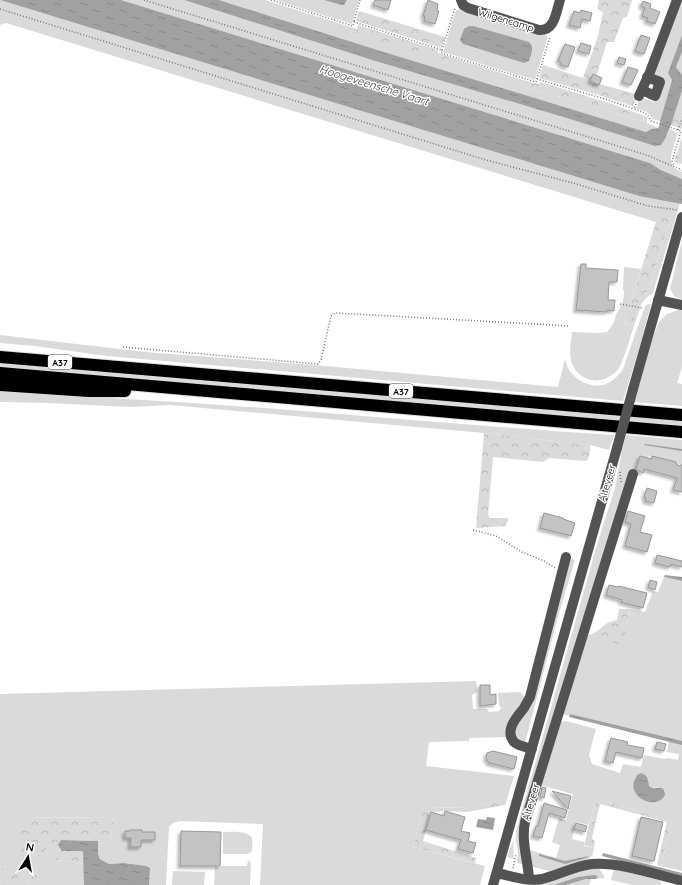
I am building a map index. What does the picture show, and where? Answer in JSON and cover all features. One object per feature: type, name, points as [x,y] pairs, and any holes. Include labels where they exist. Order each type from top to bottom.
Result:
[{"type":"highway","name":"A37","points":[[0,357],[682,415]]},
{"type":"highway","name":"A37","points":[[0,373],[682,432]]},
{"type":"highway","name":"A37","points":[[0,385],[89,391],[212,391]]},
{"type":"street","points":[[553,23],[560,0]]},
{"type":"street","points":[[647,77],[660,82],[655,96],[640,93],[677,0]]},
{"type":"street","name":"Wilgencamp","points":[[459,2],[468,8],[539,30],[550,28],[553,23]]},
{"type":"street","name":"Alteveer","points":[[493,885],[681,222]]},
{"type":"street","points":[[658,300],[682,305]]},
{"type":"street","name":"Alteveer","points":[[529,879],[523,839],[525,822],[632,474]]},
{"type":"street","points":[[532,749],[515,742],[511,735],[511,728],[512,724],[530,697],[566,557]]},
{"type":"street","points":[[497,873],[529,879],[543,879],[578,867],[591,864],[606,864],[621,866],[682,881]]},
{"type":"path","points":[[144,0],[637,152],[682,170]]},
{"type":"path","points":[[271,0],[353,26],[360,0]]},
{"type":"path","points":[[459,2],[441,53],[536,82],[553,23]]},
{"type":"path","points":[[0,8],[486,160],[573,183],[648,206],[682,211]]},
{"type":"path","points":[[354,22],[442,50]]},
{"type":"path","points":[[537,79],[646,113],[651,121],[681,131],[672,161],[674,166]]},
{"type":"path","points":[[634,109],[640,93]]},
{"type":"path","points":[[678,130],[682,119]]},
{"type":"path","points":[[620,304],[642,308]]},
{"type":"path","points":[[123,347],[318,364],[321,360],[331,316],[336,313],[570,326]]},
{"type":"path","points":[[473,530],[496,536],[522,552],[544,561],[561,573]]},
{"type":"green space","points":[[0,0],[639,196],[662,195],[680,203],[653,293],[642,303],[619,368],[613,374],[599,380],[585,378],[579,374],[574,368],[570,357],[572,332],[607,332],[611,327],[623,301],[624,267],[641,269],[624,324],[632,326],[639,307],[650,286],[670,220],[659,219],[656,222],[6,23],[0,25]]},
{"type":"green space","points":[[121,0],[184,0],[372,60],[661,145],[670,129],[677,133],[671,155],[672,165],[682,172],[682,179],[661,170],[650,163]]},
{"type":"green space","points":[[219,0],[265,0],[357,29],[351,33],[447,63],[448,56],[523,80],[522,86],[643,121],[645,116],[647,117],[647,123],[658,128],[651,129],[646,132]]},
{"type":"green space","points":[[275,0],[324,0],[341,5],[347,0],[359,0],[352,24]]},
{"type":"green space","points":[[599,0],[632,0],[627,17],[623,18],[614,42],[607,42],[595,80],[596,83],[636,94],[637,96],[633,106],[539,78],[543,65],[583,78],[598,36],[603,12],[597,9]]},
{"type":"green space","points":[[681,0],[682,35],[668,73],[672,80],[660,121],[653,119],[647,112],[636,108],[640,97],[654,102],[656,100],[653,70]]},
{"type":"green space","points":[[463,9],[548,36],[535,80],[443,52],[456,10]],"holes":[[[464,29],[529,42],[532,47],[532,53],[529,61],[524,63],[463,44],[463,33]]]},
{"type":"green space","points":[[359,11],[445,37],[442,48],[356,21]]},
{"type":"green space","points":[[358,25],[438,50],[437,53],[448,56],[447,63],[350,34],[357,29]]},
{"type":"green space","points":[[682,52],[682,75],[676,67]]},
{"type":"green space","points":[[523,80],[539,84],[541,82],[645,116],[643,121],[522,86]]},
{"type":"green space","points":[[682,94],[682,129],[671,125]]},
{"type":"green space","points":[[682,137],[682,164],[674,162]]},
{"type":"green space","points":[[664,218],[670,220],[650,286],[639,307],[632,326],[624,324],[656,222],[659,219]]},
{"type":"green space","points":[[682,241],[682,300],[674,296],[670,288]]},
{"type":"green space","points":[[651,304],[623,401],[107,356],[35,346],[0,343],[0,335],[145,352],[314,365],[558,387],[565,359],[571,373],[579,380],[590,385],[601,385],[606,384],[618,376],[623,369],[644,309],[646,305]]},
{"type":"green space","points":[[682,309],[682,367],[677,383],[682,384],[682,406],[634,402],[659,322],[667,314]]},
{"type":"green space","points":[[0,360],[682,420],[682,426],[280,393],[0,367]]},
{"type":"green space","points":[[0,391],[243,406],[614,435],[609,450],[590,445],[484,433],[170,405],[131,407],[0,402]]},
{"type":"green space","points":[[484,433],[590,445],[590,453],[586,461],[549,458],[543,462],[493,457],[488,515],[490,518],[509,519],[505,526],[476,528]]},
{"type":"green space","points":[[626,435],[682,440],[682,465],[648,456],[647,461],[639,459],[525,813],[525,865],[518,863],[517,861],[518,853],[516,831],[596,548],[615,488]]},
{"type":"green space","points":[[568,558],[575,560],[559,613],[525,743],[515,739],[513,729],[519,718]]},
{"type":"green space","points":[[664,577],[682,581],[682,871],[661,866],[672,821],[596,799],[589,825],[576,822],[572,839],[584,842],[584,846],[594,848],[593,854],[590,858],[586,861],[549,871],[530,866],[527,849],[556,858],[560,845],[552,842],[559,818],[566,820],[573,794],[540,785],[559,722],[566,721],[596,729],[589,755],[592,764],[620,773],[623,764],[641,767],[644,755],[678,760],[679,754],[667,752],[669,740],[562,714],[587,636],[627,628],[629,609],[645,612],[653,591],[658,592]],"holes":[[[641,773],[649,786],[652,788],[660,787],[639,797],[635,777]]]},
{"type":"green space","points":[[619,609],[629,609],[627,628],[622,645],[587,636],[596,632],[607,623],[617,620]]},
{"type":"green space","points":[[476,681],[477,692],[472,695],[473,709],[487,709],[489,712],[499,711],[501,708],[499,705],[498,693],[520,692],[526,698],[508,737],[469,738],[469,741],[429,742],[426,766],[514,776],[507,799],[470,807],[423,808],[413,847],[485,866],[480,885],[260,885],[263,824],[180,821],[173,823],[169,827],[166,885],[149,885],[150,868],[124,863],[109,864],[100,859],[98,854],[98,841],[110,840],[114,818],[19,817],[28,855],[36,855],[47,846],[56,842],[56,860],[84,863],[84,885],[38,885],[36,862],[23,868],[22,885],[17,885],[17,869],[0,869],[0,694]]},
{"type":"green space","points":[[507,799],[505,805],[467,812],[431,812],[423,841],[476,858],[475,863],[413,847],[423,808],[470,807]]},
{"type":"green space","points":[[596,799],[672,821],[661,866],[657,865],[667,822],[600,804],[592,838],[595,842],[594,848],[584,845]]},
{"type":"green space","points":[[19,817],[114,818],[110,841],[61,840],[58,845],[74,851],[83,851],[84,863],[56,860],[55,843],[47,846],[44,854],[18,856]]},
{"type":"green space","points":[[223,832],[239,832],[248,834],[252,839],[252,851],[248,854],[223,854]]},
{"type":"green space","points":[[513,841],[514,859],[507,857]]},
{"type":"green space","points":[[248,860],[251,863],[250,885],[214,885],[215,867],[247,866]]},
{"type":"green space","points":[[24,861],[36,862],[38,885],[22,885]]},
{"type":"green space","points":[[593,868],[599,868],[605,878],[596,879],[598,876],[586,876],[555,885],[517,885],[540,883]]},
{"type":"green space","points":[[0,869],[18,869],[17,885],[0,885]]},
{"type":"green space","points":[[614,869],[660,880],[661,885],[632,885],[611,880]]},
{"type":"green space","points":[[173,871],[205,872],[204,885],[172,885]]},
{"type":"green space","points":[[591,879],[589,885],[566,885]]},
{"type":"water","name":"Hoogeveensche Vaart","points":[[0,0],[121,0],[650,163],[661,170],[682,179],[682,204],[639,196]]},
{"type":"water","points":[[184,0],[219,0],[646,132],[651,129],[658,128],[660,125],[672,80],[668,73],[682,35],[682,52],[676,67],[682,75],[682,91],[665,139],[661,145],[655,146],[372,60]]},
{"type":"water","points":[[324,0],[347,0],[344,5],[341,5]]},
{"type":"water","points":[[469,26],[529,42],[532,49],[529,61],[524,63],[463,44],[460,40],[464,29]]},
{"type":"water","points":[[644,445],[682,449],[682,451]]},
{"type":"water","points":[[665,575],[682,577],[682,581],[664,577]]},
{"type":"water","points":[[570,714],[682,741],[682,745],[569,717]]},
{"type":"water","points":[[641,773],[646,776],[649,786],[652,788],[664,789],[665,795],[661,800],[649,802],[638,796],[633,785],[638,774]]},
{"type":"water","points":[[487,817],[495,818],[493,830],[476,827],[478,819],[486,820]]},
{"type":"water","points":[[61,840],[98,841],[98,854],[100,859],[109,864],[124,863],[146,866],[150,868],[149,885],[84,885],[83,851],[62,851],[58,845]]},
{"type":"water","points":[[603,853],[682,873],[682,877],[602,856]]},
{"type":"water","points":[[539,854],[565,861],[589,856],[565,864],[539,856]]},
{"type":"water","points":[[598,876],[596,879],[586,879],[566,885],[554,885],[578,877]]},
{"type":"building","points":[[375,0],[391,0],[388,10],[373,5]]},
{"type":"building","points":[[428,0],[438,4],[437,11],[439,11],[435,24],[424,21],[425,16],[423,16]]},
{"type":"building","points":[[643,1],[651,4],[650,8],[660,12],[655,24],[646,21],[648,18],[642,16],[645,8],[641,6]]},
{"type":"building","points":[[581,10],[592,13],[590,21],[582,19],[580,28],[569,25],[574,11],[580,13]]},
{"type":"building","points":[[641,35],[650,38],[644,54],[635,51]]},
{"type":"building","points":[[581,43],[591,46],[589,54],[578,51]]},
{"type":"building","points":[[565,44],[575,47],[568,67],[561,65],[561,62],[558,61]]},
{"type":"building","points":[[619,57],[626,59],[624,65],[617,63]]},
{"type":"building","points":[[628,67],[638,70],[631,85],[622,82]]},
{"type":"building","points":[[593,74],[602,78],[599,85],[590,81]]},
{"type":"building","points":[[581,264],[586,264],[586,268],[618,270],[617,282],[609,282],[608,300],[615,300],[614,311],[576,310]]},
{"type":"building","points":[[640,456],[652,459],[652,456],[676,462],[676,464],[680,466],[682,465],[682,492],[673,490],[677,478],[644,469],[643,473],[636,469]]},
{"type":"building","points":[[647,488],[657,491],[654,503],[645,501],[646,498],[644,497]]},
{"type":"building","points":[[628,511],[645,516],[640,532],[652,535],[647,552],[625,546],[631,524],[625,522]]},
{"type":"building","points":[[544,513],[575,523],[571,536],[540,528]]},
{"type":"building","points":[[657,555],[682,561],[682,567],[671,564],[670,567],[655,563]]},
{"type":"building","points":[[650,580],[657,582],[655,590],[648,587]]},
{"type":"building","points":[[609,585],[647,593],[643,608],[621,602],[622,600],[606,595]]},
{"type":"building","points":[[480,685],[490,685],[490,695],[496,694],[496,704],[480,706]]},
{"type":"building","points":[[611,738],[628,742],[627,745],[644,748],[642,758],[616,752],[613,763],[605,761]]},
{"type":"building","points":[[657,742],[666,744],[664,751],[655,749]]},
{"type":"building","points":[[493,751],[517,757],[514,769],[489,763],[486,758],[487,753]]},
{"type":"building","points":[[542,787],[546,788],[544,798],[540,797]]},
{"type":"building","points":[[552,791],[571,796],[568,809]]},
{"type":"building","points":[[544,803],[567,810],[565,818],[549,813],[542,838],[533,836],[536,826],[538,826]]},
{"type":"building","points":[[445,811],[465,817],[461,831],[470,833],[468,841],[476,843],[473,853],[458,849],[461,840],[426,830],[431,812],[444,816]]},
{"type":"building","points":[[641,817],[663,822],[654,861],[632,856]]},
{"type":"building","points":[[576,823],[587,826],[585,832],[574,829]]},
{"type":"building","points":[[125,831],[155,832],[155,840],[141,840],[141,847],[130,847],[131,838],[125,838]]},
{"type":"building","points":[[181,831],[221,832],[220,866],[180,866]]}]
